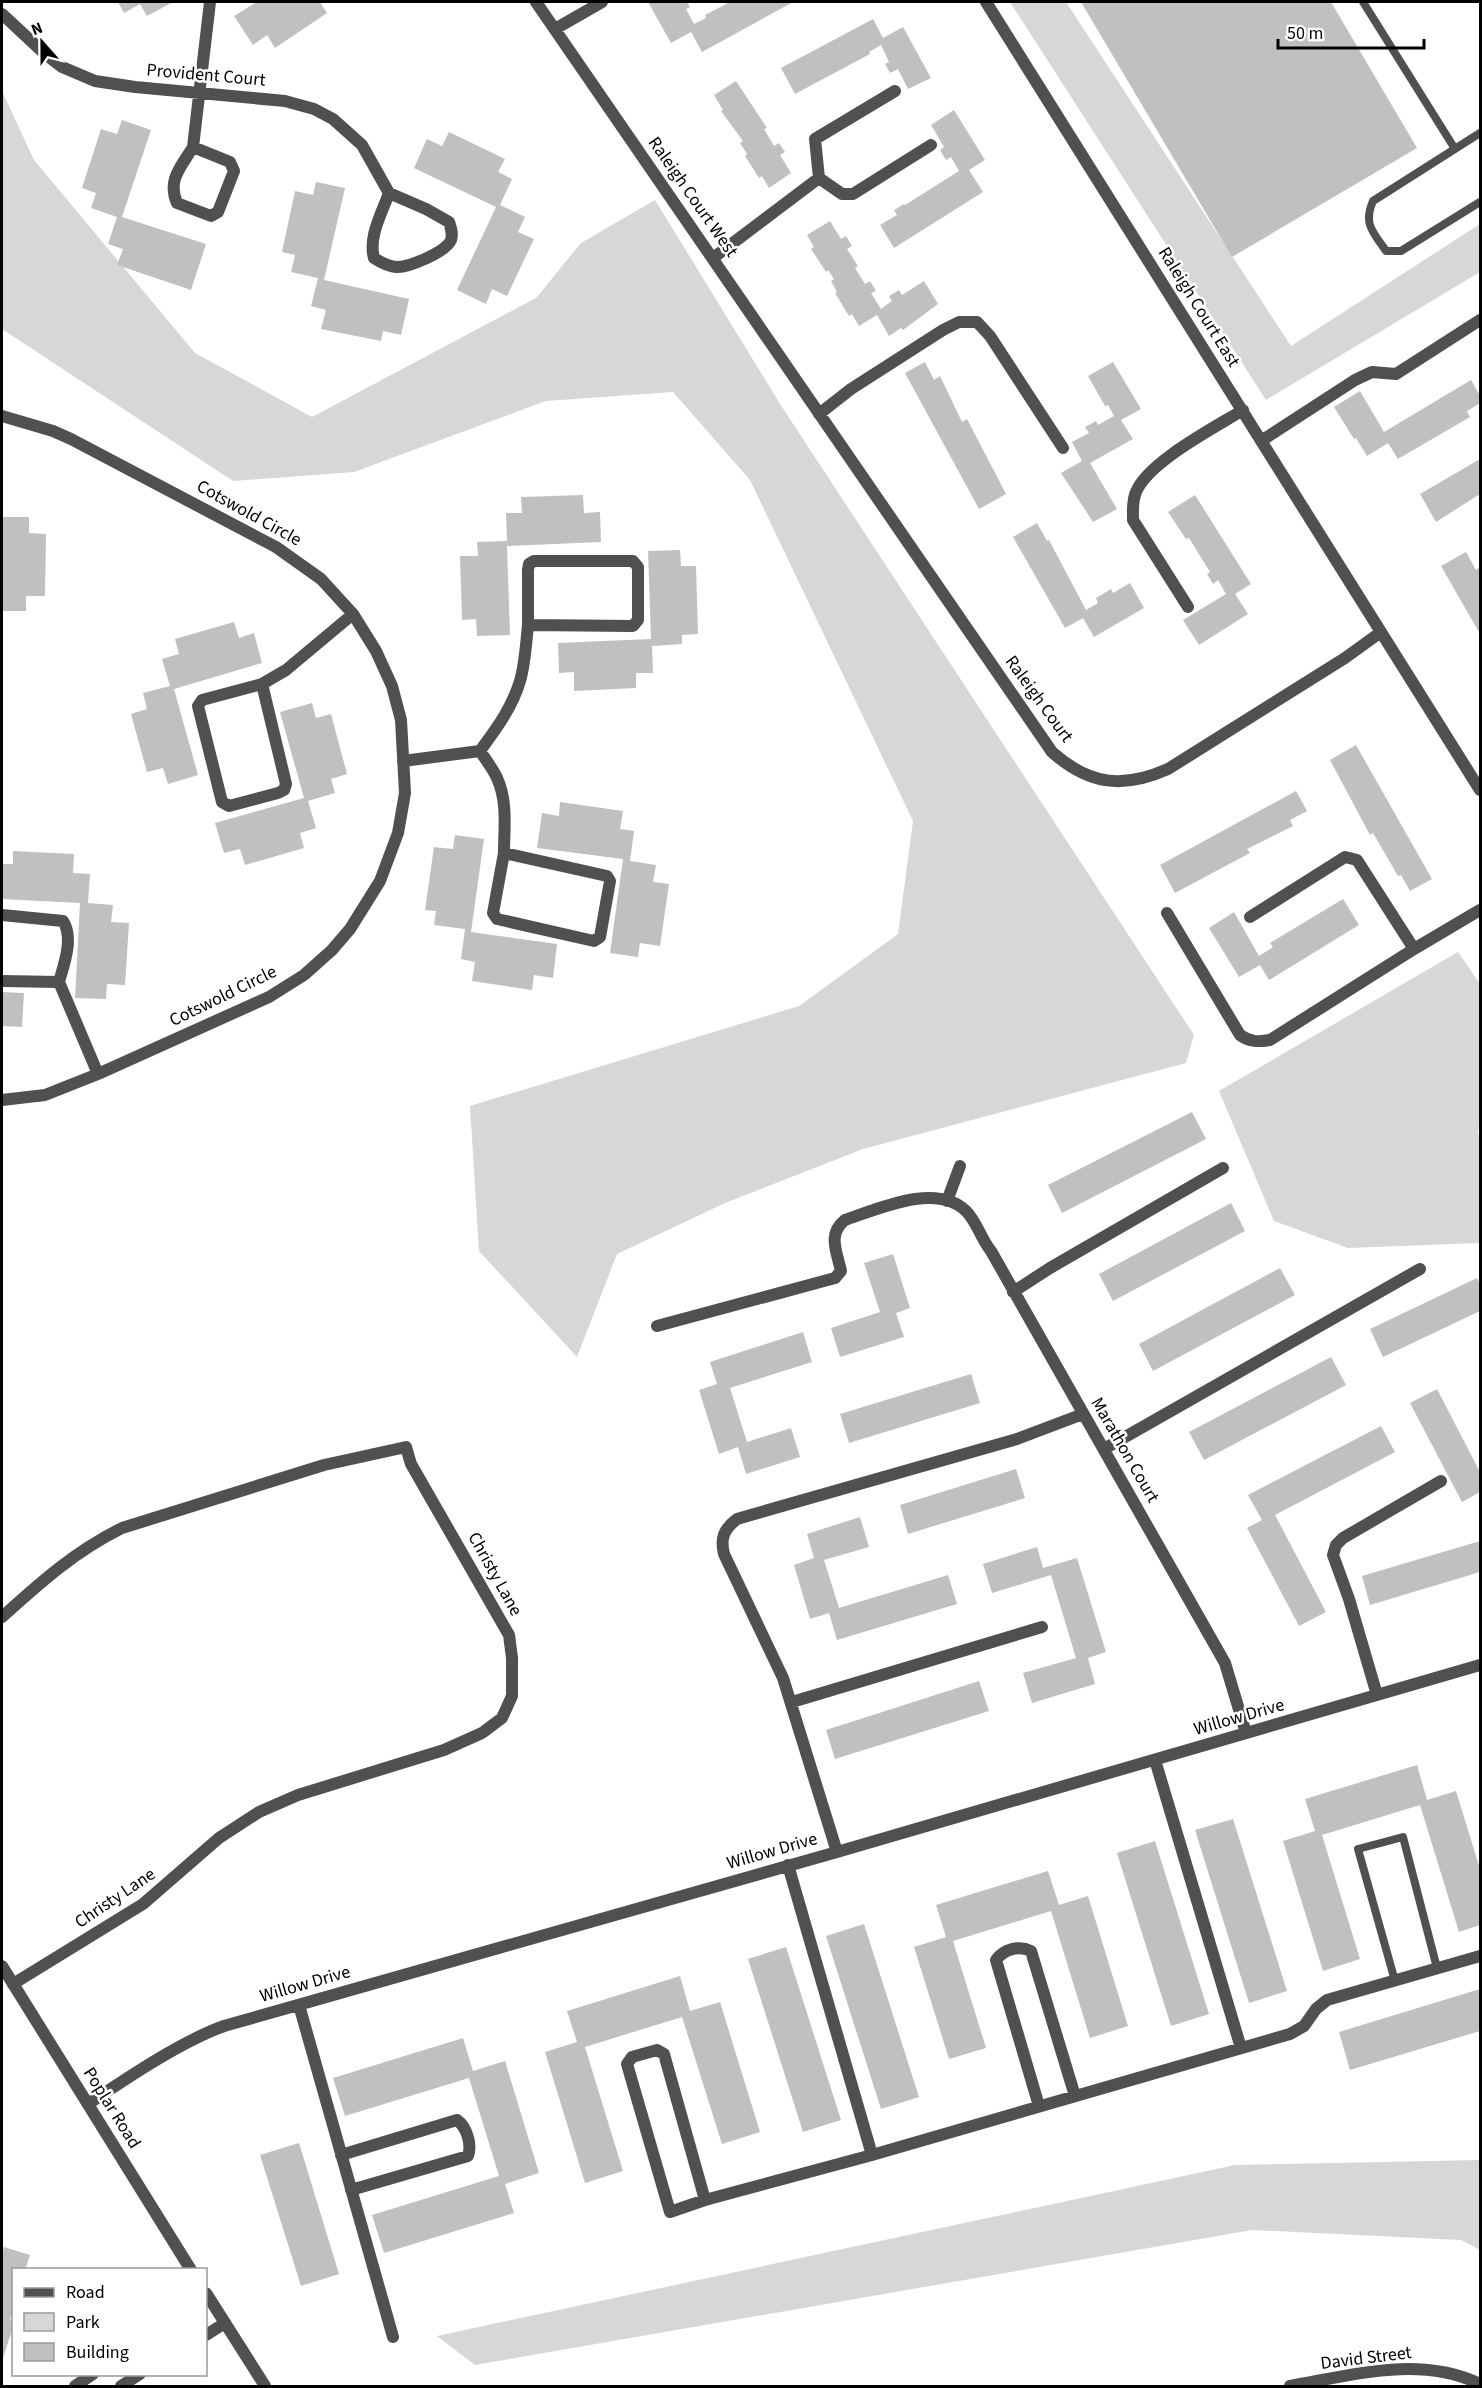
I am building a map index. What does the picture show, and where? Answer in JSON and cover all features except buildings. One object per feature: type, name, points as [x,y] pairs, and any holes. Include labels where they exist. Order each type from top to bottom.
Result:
[{"type":"street","points":[[193,147],[230,162],[234,171],[218,212],[211,216],[177,203],[172,191],[173,181],[193,147],[210,2]]},
{"type":"street","name":"Raleigh Court West","points":[[536,2],[819,414]]},
{"type":"street","points":[[555,29],[602,2]]},
{"type":"street","name":"Raleigh Court East","points":[[986,2],[1480,790]]},
{"type":"street","name":"Provident Court","points":[[2,14],[45,54],[76,74],[95,81],[285,101],[314,110],[333,119],[362,145],[389,193]]},
{"type":"street","points":[[895,91],[815,139],[819,178],[842,195],[853,194],[931,145]]},
{"type":"street","points":[[713,258],[819,178]]},
{"type":"street","points":[[389,193],[449,222],[452,231],[451,241],[445,249],[406,266],[395,267],[375,258],[372,250],[373,240],[389,193]]},
{"type":"street","points":[[1261,441],[1355,380],[1372,372],[1396,374],[1480,320]]},
{"type":"street","points":[[819,414],[851,389],[943,330],[959,322],[977,322],[990,336],[1063,448]]},
{"type":"street","points":[[1188,608],[1133,520],[1132,503],[1146,476],[1165,460],[1243,410]]},
{"type":"street","name":"Raleigh Court","points":[[819,414],[1052,752],[1075,771],[1114,782],[1138,780],[1168,769],[1345,658],[1380,632]]},
{"type":"street","name":"Cotswold Circle","points":[[2,416],[53,431],[71,439],[276,547],[321,579],[353,614],[376,651],[392,686],[401,720],[404,806],[390,859],[366,908],[332,950],[304,975],[269,997],[98,1074],[45,1095],[2,1100]]},
{"type":"street","points":[[403,761],[480,751],[499,726],[512,703],[520,680],[528,625],[528,570],[530,564],[534,561],[633,561],[638,567],[638,620],[633,626],[528,625]]},
{"type":"street","points":[[262,684],[286,784],[284,790],[278,793],[229,806],[222,802],[198,706],[202,699],[262,684],[286,670],[353,614]]},
{"type":"street","points":[[480,751],[497,778],[505,807],[504,853],[493,913],[497,920],[594,941],[600,937],[610,881],[607,876],[504,853]]},
{"type":"street","points":[[1250,917],[1345,857],[1357,860],[1414,949]]},
{"type":"street","points":[[1167,913],[1240,1035],[1253,1042],[1270,1040],[1480,910]]},
{"type":"street","points":[[2,915],[63,921],[68,928],[66,957],[59,982],[98,1074]]},
{"type":"street","points":[[2,981],[59,982]]},
{"type":"street","points":[[657,1326],[835,1278],[841,1271],[834,1236],[837,1226],[845,1220],[920,1197],[947,1201],[960,1166]]},
{"type":"street","points":[[1013,1292],[1223,1167]]},
{"type":"street","name":"Marathon Court","points":[[947,1201],[965,1210],[969,1216],[1225,1663],[1246,1733]]},
{"type":"street","points":[[1104,1449],[1420,1269]]},
{"type":"street","points":[[837,1852],[783,1678],[723,1554],[721,1545],[727,1527],[737,1519],[1017,1438],[1083,1414]]},
{"type":"street","name":"Christy Lane","points":[[2,1617],[67,1560],[95,1541],[122,1528],[324,1465],[406,1447],[411,1464],[509,1635],[512,1658],[512,1696],[502,1718],[482,1733],[444,1750],[298,1795],[259,1812],[219,1838],[173,1880],[142,1904],[13,1984]]},
{"type":"street","points":[[1377,1695],[1349,1599],[1333,1555],[1336,1545],[1343,1538],[1441,1481]]},
{"type":"street","points":[[792,1702],[1042,1627]]},
{"type":"street","name":"Willow Drive","points":[[88,2104],[208,2032],[1480,1665]]},
{"type":"street","points":[[1155,1760],[1241,2048]]},
{"type":"street","points":[[788,1865],[872,2155]]},
{"type":"street","points":[[1039,2106],[996,1960],[1002,1953],[1023,1947],[1031,1950],[1075,2096]]},
{"type":"street","points":[[705,2200],[663,2054],[657,2050],[632,2057],[627,2064],[670,2212],[705,2200],[872,2155],[1290,2034],[1304,2026],[1316,2008],[1328,2000],[1480,1956]]},
{"type":"street","name":"Poplar Road","points":[[2,1966],[190,2268]]},
{"type":"street","points":[[299,2005],[393,2337]]},
{"type":"street","points":[[341,2155],[457,2120],[462,2124],[471,2148],[468,2156],[351,2190]]},
{"type":"street","points":[[207,2299],[265,2386]]},
{"type":"street","points":[[207,2334],[225,2323]]},
{"type":"street","name":"David Street","points":[[1290,2386],[1367,2372],[1407,2369],[1442,2371],[1480,2384]]},
{"type":"street","points":[[75,2386],[90,2376]]},
{"type":"street","points":[[121,2386],[137,2376]]},
{"type":"lane","points":[[1363,2],[1455,149]]},
{"type":"lane","points":[[1480,133],[1373,201],[1368,214],[1370,228],[1386,251],[1401,251],[1480,202]]},
{"type":"lane","points":[[1395,1981],[1358,1849],[1403,1837],[1437,1968]]},
{"type":"green space","points":[[1010,2],[1066,2],[1291,346],[1480,224],[1480,272],[1266,400]]},
{"type":"green space","points":[[2,91],[34,160],[195,353],[312,417],[536,298],[581,243],[655,200],[782,407],[1194,1035],[1186,1063],[863,1149],[725,1203],[617,1254],[577,1357],[479,1251],[470,1106],[799,1006],[898,934],[913,821],[750,480],[673,392],[546,401],[354,472],[233,481],[2,329]]},
{"type":"green space","points":[[1458,952],[1480,984],[1478,1134],[1480,1135],[1480,1243],[1348,1248],[1274,1221],[1219,1091]]},
{"type":"green space","points":[[1480,2160],[1480,2250],[1461,2240],[1252,2230],[475,2365],[437,2336],[1235,2165]]}]
